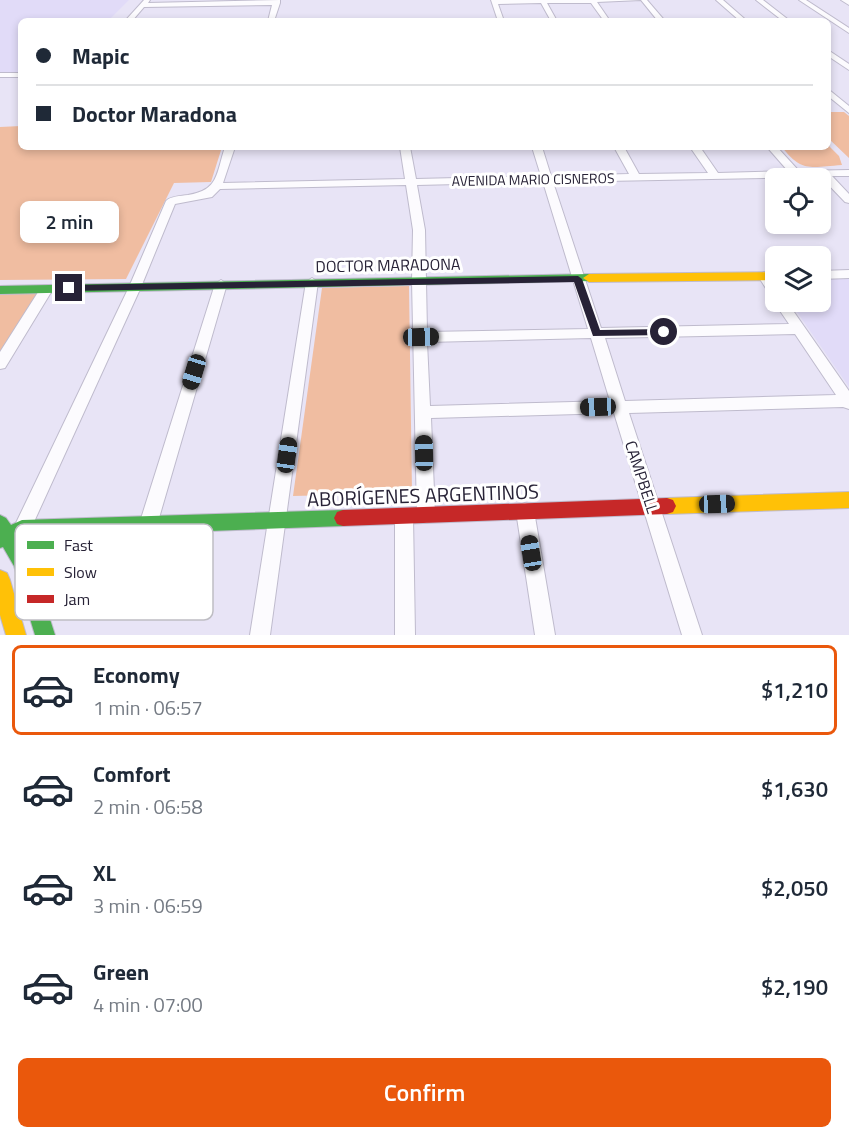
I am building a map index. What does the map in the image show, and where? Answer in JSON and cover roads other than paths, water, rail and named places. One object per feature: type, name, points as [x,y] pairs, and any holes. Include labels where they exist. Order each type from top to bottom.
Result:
[{"type":"street","points":[[500,18],[494,1],[638,0]]},
{"type":"street","points":[[644,0],[659,18]]},
{"type":"street","points":[[719,0],[740,18]]},
{"type":"street","points":[[759,0],[783,18]]},
{"type":"street","points":[[802,0],[829,18]]},
{"type":"street","points":[[844,0],[849,3]]},
{"type":"street","points":[[543,1],[552,18]]},
{"type":"street","points":[[131,18],[145,2],[277,2],[272,18]]},
{"type":"street","points":[[594,3],[605,18]]},
{"type":"street","points":[[831,20],[849,32]]},
{"type":"street","points":[[831,25],[849,24]]},
{"type":"street","points":[[831,54],[848,66]]},
{"type":"street","points":[[831,65],[848,66]]},
{"type":"street","points":[[0,75],[18,75]]},
{"type":"street","points":[[831,94],[849,109]]},
{"type":"street","points":[[831,109],[849,109]]},
{"type":"street","points":[[15,548],[7,532],[135,287],[171,201],[208,195],[217,186],[229,150]]},
{"type":"street","points":[[405,150],[418,230],[426,515]]},
{"type":"street","name":"CAMPBELL","points":[[538,150],[692,635]]},
{"type":"street","points":[[622,150],[635,177]]},
{"type":"street","points":[[697,150],[715,176]]},
{"type":"street","points":[[775,150],[791,168]]},
{"type":"street","name":"AVENIDA MARIO CISNEROS","points":[[831,174],[849,173]]},
{"type":"street","name":"AVENIDA MARIO CISNEROS","points":[[217,186],[765,175]]},
{"type":"street","points":[[831,181],[849,200]]},
{"type":"street","points":[[831,274],[849,274]]},
{"type":"street","name":"DOCTOR MARADONA","points":[[0,290],[312,282],[765,276]]},
{"type":"street","points":[[260,635],[312,282]]},
{"type":"street","points":[[148,524],[221,284]]},
{"type":"street","points":[[0,364],[47,289]]},
{"type":"street","points":[[788,312],[849,402]]},
{"type":"street","points":[[421,337],[800,329]]},
{"type":"street","points":[[423,412],[849,402]]},
{"type":"street","name":"ABORÍGENES ARGENTINOS","points":[[174,524],[849,500]]},
{"type":"street","points":[[525,511],[545,635]]},
{"type":"street","points":[[404,516],[405,635]]},
{"type":"street","points":[[0,580],[16,635]]},
{"type":"street","points":[[40,620],[45,635]]}]
